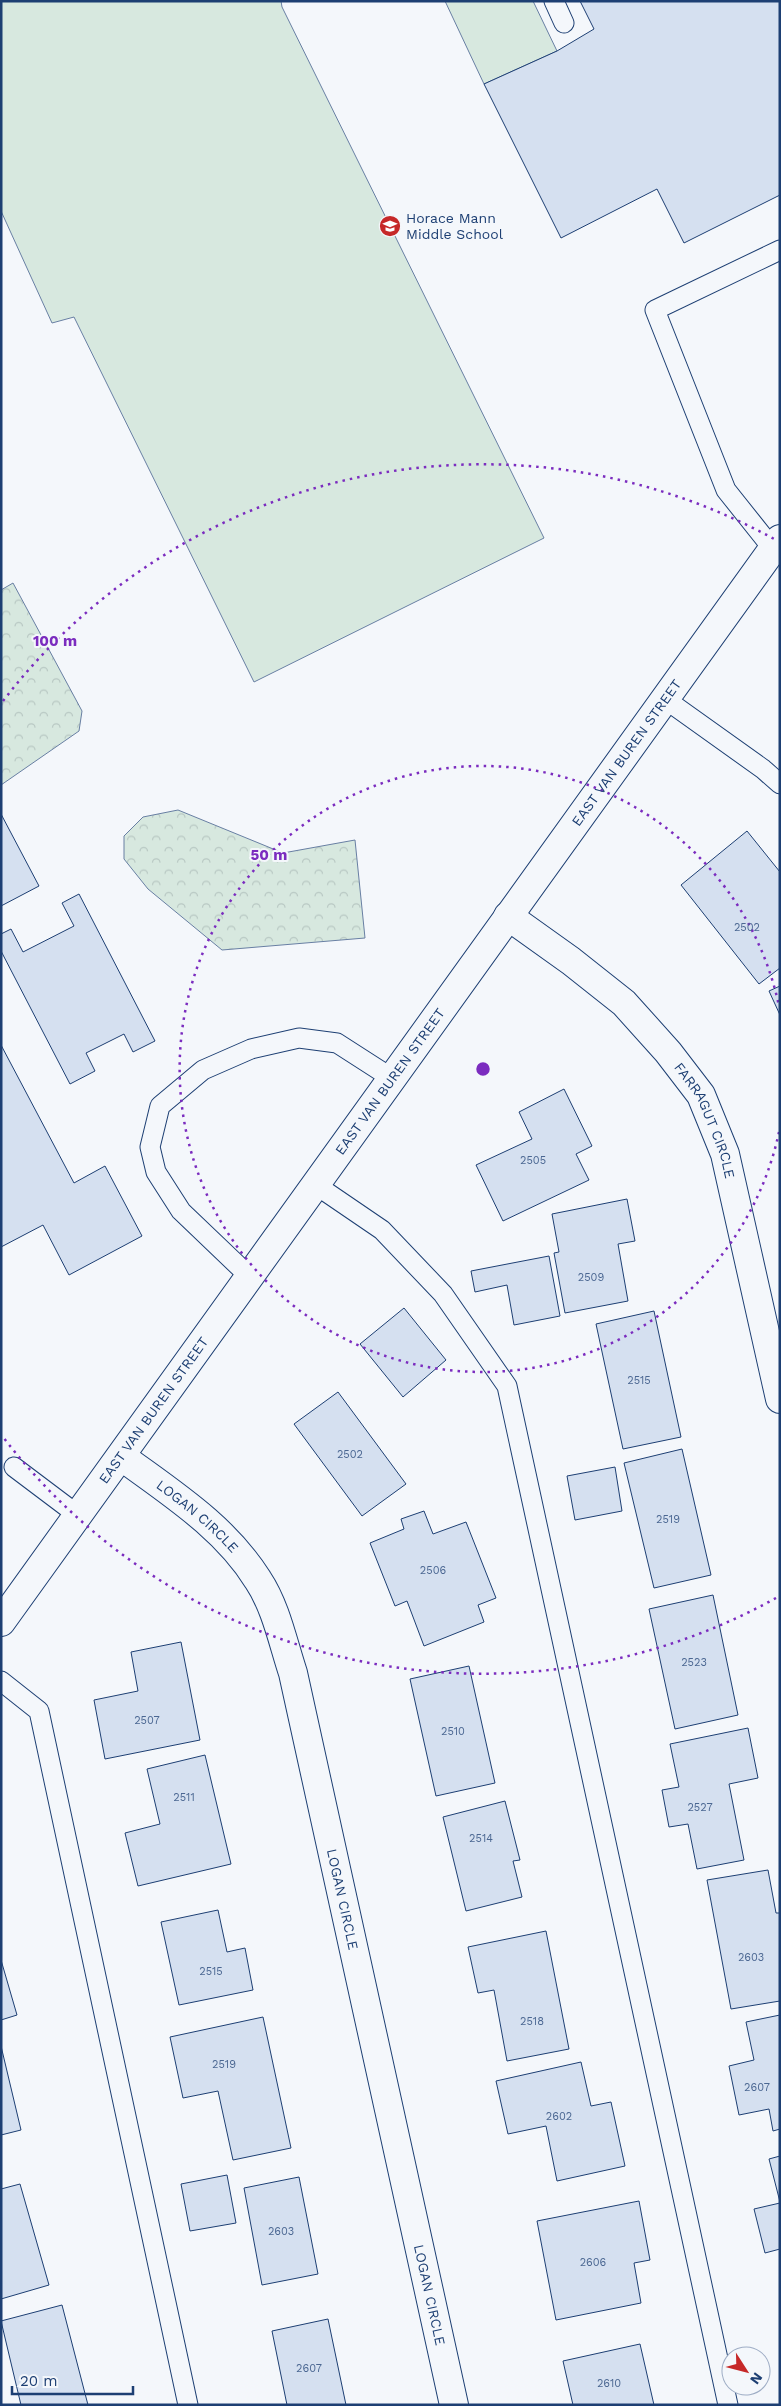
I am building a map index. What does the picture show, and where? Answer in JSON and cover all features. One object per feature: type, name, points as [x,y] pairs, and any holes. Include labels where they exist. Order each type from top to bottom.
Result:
[{"type":"street","name":"EAST VAN BUREN STREET","points":[[1,1622],[122,1457],[776,544]]},
{"type":"street","name":"FARRAGUT CIRCLE","points":[[508,916],[572,961],[624,1003],[668,1052],[701,1095],[725,1154],[780,1400]]},
{"type":"street","name":"LOGAN CIRCLE","points":[[122,1457],[186,1504],[228,1540],[259,1581],[275,1616],[295,1683],[454,2405]]},
{"type":"lane","points":[[554,1],[564,23]]},
{"type":"lane","points":[[776,544],[726,490],[655,310],[780,250]]},
{"type":"lane","points":[[665,699],[763,768],[780,784]]},
{"type":"lane","points":[[250,1277],[181,1211],[156,1172],[150,1147],[160,1106],[203,1070],[251,1049],[299,1038],[338,1043],[393,1079]]},
{"type":"lane","points":[[316,1185],[382,1230],[442,1294],[507,1386],[728,2405]]},
{"type":"lane","points":[[14,1468],[79,1516]]},
{"type":"lane","points":[[1,1681],[39,1711],[188,2405]]},
{"type":"green space","points":[[1,1],[281,1],[282,7],[544,538],[254,682],[74,317],[52,323],[1,211]]},
{"type":"green space","points":[[445,1],[533,1],[557,51],[484,84]]},
{"type":"green space","points":[[13,583],[82,711],[79,731],[1,785],[1,590]]},
{"type":"green space","points":[[178,810],[283,853],[355,840],[365,938],[222,950],[148,889],[124,859],[124,836],[143,817]]},
{"type":"building","points":[[580,1],[780,1],[780,195],[684,243],[657,189],[561,238],[484,84],[557,51],[594,29]]},
{"type":"building","points":[[1,814],[39,886],[1,906]]},
{"type":"building","points":[[747,831],[780,872],[780,968],[759,984],[681,885]]},
{"type":"building","points":[[79,894],[155,1041],[133,1052],[124,1034],[86,1053],[95,1071],[70,1084],[1,951],[1,934],[11,929],[23,952],[74,926],[62,903]]},
{"type":"building","points":[[780,986],[780,1015],[769,991]]},
{"type":"building","points":[[1,1045],[74,1183],[105,1166],[142,1236],[69,1275],[43,1225],[1,1247]]},
{"type":"building","points":[[564,1089],[592,1146],[576,1154],[589,1180],[503,1221],[476,1165],[532,1139],[519,1112]]},
{"type":"building","points":[[627,1199],[635,1241],[618,1244],[628,1301],[565,1313],[554,1253],[559,1252],[552,1214]]},
{"type":"building","points":[[549,1256],[560,1316],[514,1325],[507,1285],[475,1292],[471,1271]]},
{"type":"building","points":[[404,1308],[446,1360],[403,1397],[360,1344]]},
{"type":"building","points":[[654,1311],[681,1437],[623,1449],[596,1324]]},
{"type":"building","points":[[338,1392],[406,1484],[362,1516],[294,1424]]},
{"type":"building","points":[[682,1449],[711,1575],[654,1588],[624,1463]]},
{"type":"building","points":[[615,1467],[622,1511],[575,1520],[567,1476]]},
{"type":"building","points":[[424,1511],[433,1534],[466,1522],[496,1598],[478,1605],[484,1622],[424,1646],[407,1601],[395,1606],[370,1543],[404,1529],[401,1519]]},
{"type":"building","points":[[713,1595],[738,1715],[675,1729],[649,1609]]},
{"type":"building","points":[[181,1642],[200,1740],[105,1759],[94,1700],[138,1691],[131,1652]]},
{"type":"building","points":[[469,1666],[495,1783],[436,1796],[410,1679]]},
{"type":"building","points":[[748,1728],[758,1778],[729,1784],[744,1860],[697,1869],[688,1824],[669,1827],[662,1790],[679,1787],[670,1744]]},
{"type":"building","points":[[205,1755],[231,1864],[138,1886],[125,1833],[160,1824],[147,1769]]},
{"type":"building","points":[[505,1801],[520,1860],[513,1861],[522,1897],[466,1911],[443,1817]]},
{"type":"building","points":[[768,1870],[776,1913],[780,1913],[780,2001],[731,2009],[707,1880]]},
{"type":"building","points":[[218,1910],[227,1952],[245,1948],[253,1990],[179,2005],[161,1922]]},
{"type":"building","points":[[546,1931],[569,2049],[507,2061],[494,1990],[478,1993],[468,1947]]},
{"type":"building","points":[[1,1960],[17,2015],[1,2020]]},
{"type":"building","points":[[780,2015],[780,2129],[773,2131],[769,2109],[739,2115],[729,2066],[754,2060],[746,2022]]},
{"type":"building","points":[[263,2017],[291,2148],[233,2160],[218,2091],[183,2098],[170,2037]]},
{"type":"building","points":[[1,2046],[21,2130],[1,2135]]},
{"type":"building","points":[[581,2062],[591,2106],[611,2102],[625,2166],[557,2181],[546,2126],[508,2134],[496,2081]]},
{"type":"building","points":[[780,2156],[780,2202],[769,2159]]},
{"type":"building","points":[[227,2175],[236,2223],[190,2231],[181,2184]]},
{"type":"building","points":[[299,2177],[318,2274],[262,2285],[244,2188]]},
{"type":"building","points":[[20,2184],[49,2285],[1,2299],[1,2189]]},
{"type":"building","points":[[639,2201],[650,2260],[634,2263],[641,2303],[556,2320],[537,2221]]},
{"type":"building","points":[[780,2203],[780,2249],[765,2253],[754,2209]]},
{"type":"building","points":[[62,2305],[88,2405],[21,2405],[1,2321]]},
{"type":"building","points":[[328,2319],[346,2405],[287,2405],[272,2331]]},
{"type":"building","points":[[640,2344],[654,2405],[573,2405],[563,2361]]},
{"type":"place","name":"Horace Mann Middle School","points":[[390,226]]}]
